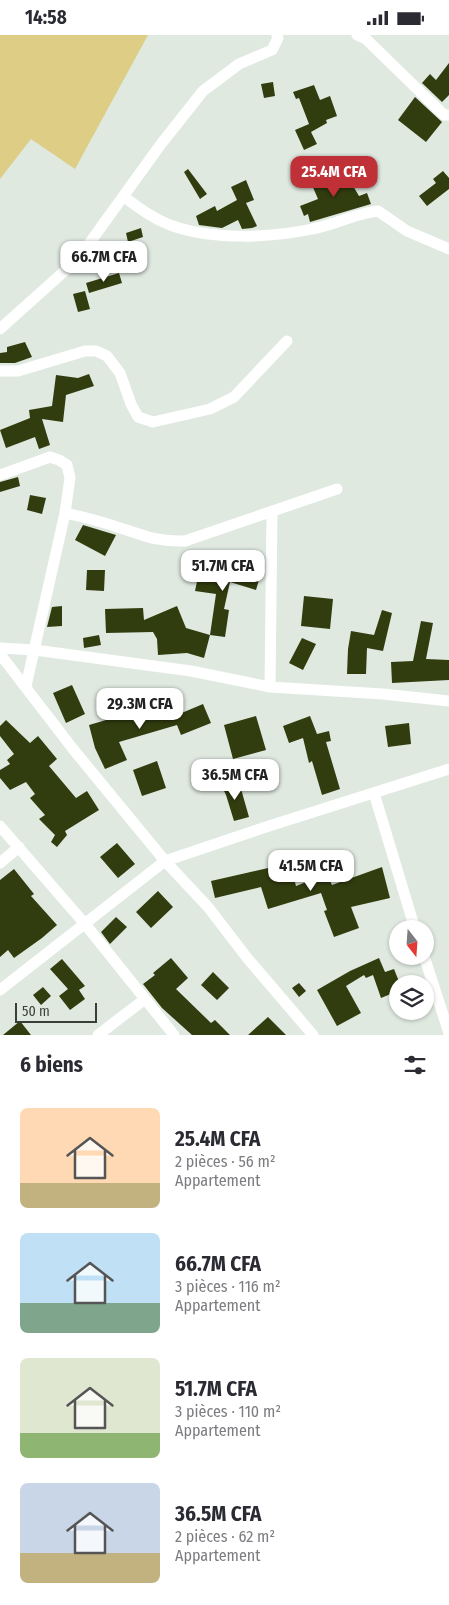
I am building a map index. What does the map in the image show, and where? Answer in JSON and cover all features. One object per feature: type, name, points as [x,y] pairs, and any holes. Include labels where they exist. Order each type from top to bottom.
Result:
[{"type":"street","points":[[0,329],[78,259],[161,144],[203,91],[239,64],[272,49],[278,35]]},
{"type":"street","points":[[358,35],[366,39],[444,115],[449,115]]},
{"type":"street","points":[[124,197],[152,217],[174,227],[210,234],[260,235],[313,229],[378,211],[407,231],[449,249]]},
{"type":"street","points":[[0,371],[18,371],[85,351],[96,351],[107,356],[120,373],[131,404],[138,417],[153,422],[210,409],[234,397],[286,341]]},
{"type":"street","points":[[0,475],[50,457],[67,465],[70,478],[65,513],[26,686]]},
{"type":"street","points":[[65,513],[93,519],[151,539],[185,541],[338,489]]},
{"type":"street","points":[[270,687],[272,511]]},
{"type":"street","points":[[0,648],[35,650],[191,671],[270,687],[383,694],[449,701]]},
{"type":"street","points":[[0,655],[26,686],[73,749],[165,861],[208,907],[248,959],[313,1035]]},
{"type":"street","points":[[0,989],[165,861],[449,769]]},
{"type":"street","points":[[374,793],[412,920]]},
{"type":"street","points":[[0,826],[85,924],[174,1035]]},
{"type":"street","points":[[0,863],[19,847]]},
{"type":"street","points":[[427,965],[449,1033]]},
{"type":"street","points":[[98,1035],[145,999]]},
{"type":"shaded area","points":[[0,35],[148,35],[75,169],[31,139],[0,179]]},
{"type":"building","points":[[449,63],[449,95],[442,102],[422,83],[430,74],[436,80]]},
{"type":"building","points":[[273,82],[275,96],[264,98],[261,84]]},
{"type":"building","points":[[314,85],[320,100],[330,96],[337,116],[326,120],[327,123],[311,132],[317,144],[304,150],[295,130],[309,124],[299,98],[296,99],[293,92]]},
{"type":"building","points":[[415,97],[442,122],[426,142],[398,120]]},
{"type":"building","points":[[188,169],[207,194],[200,199],[184,172]]},
{"type":"building","points":[[343,169],[359,196],[367,193],[371,204],[310,222],[308,214],[304,216],[300,206],[318,199],[312,185]]},
{"type":"building","points":[[443,171],[449,178],[449,189],[427,206],[419,196],[436,183],[433,179]]},
{"type":"building","points":[[246,180],[254,200],[246,203],[257,226],[242,229],[238,220],[222,228],[199,225],[196,216],[215,206],[217,211],[237,200],[231,187]]},
{"type":"building","points":[[141,228],[143,237],[128,242],[126,233]]},
{"type":"building","points":[[119,273],[122,283],[89,293],[86,283]]},
{"type":"building","points":[[85,291],[90,309],[78,312],[73,294]]},
{"type":"building","points":[[25,342],[32,357],[15,363],[0,363],[0,353],[7,352],[7,347]]},
{"type":"building","points":[[89,374],[94,386],[66,395],[63,422],[42,419],[50,445],[39,449],[35,437],[6,448],[0,430],[30,418],[29,410],[52,406],[56,375],[78,378]]},
{"type":"building","points":[[18,477],[20,486],[0,492],[0,482]]},
{"type":"building","points":[[30,495],[46,498],[42,514],[27,510]]},
{"type":"building","points":[[83,525],[116,535],[105,556],[75,540]]},
{"type":"building","points":[[200,567],[243,575],[245,568],[261,573],[256,590],[230,582],[224,609],[229,610],[225,637],[210,635],[216,594],[195,591]]},
{"type":"building","points":[[87,570],[105,570],[104,591],[86,590]]},
{"type":"building","points":[[304,596],[333,599],[330,629],[301,626]]},
{"type":"building","points":[[62,606],[62,626],[47,627],[52,607]]},
{"type":"building","points":[[177,606],[186,628],[210,635],[204,658],[187,653],[158,655],[157,639],[153,632],[106,633],[105,609],[143,608],[144,620]]},
{"type":"building","points":[[382,610],[392,613],[383,651],[367,648],[366,674],[347,674],[351,631],[374,635]]},
{"type":"building","points":[[421,621],[433,623],[426,659],[449,660],[449,680],[392,683],[391,662],[413,661]]},
{"type":"building","points":[[99,635],[101,645],[84,648],[83,638]]},
{"type":"building","points":[[302,638],[316,644],[303,670],[289,663]]},
{"type":"building","points":[[72,685],[85,714],[66,723],[53,693]]},
{"type":"building","points":[[161,704],[165,720],[203,704],[211,723],[181,735],[177,725],[119,742],[127,760],[105,769],[95,748],[89,725]]},
{"type":"building","points":[[256,716],[266,750],[233,759],[224,725]]},
{"type":"building","points":[[310,716],[317,734],[329,731],[331,741],[326,742],[340,789],[322,795],[312,761],[309,763],[303,738],[289,743],[283,726]]},
{"type":"building","points":[[6,720],[30,743],[38,736],[57,759],[49,766],[76,798],[87,791],[99,810],[65,831],[67,835],[57,847],[51,842],[55,835],[39,819],[45,815],[30,798],[35,794],[26,782],[10,790],[0,778],[0,770],[10,764],[7,760],[14,754],[0,736],[0,726]]},
{"type":"building","points":[[409,723],[411,744],[388,747],[385,726]]},
{"type":"building","points":[[157,761],[166,788],[142,796],[133,770]]},
{"type":"building","points":[[218,778],[241,789],[249,817],[234,821],[226,795]]},
{"type":"building","points":[[117,843],[135,864],[118,878],[100,857]]},
{"type":"building","points":[[290,863],[296,886],[327,874],[332,885],[382,867],[390,898],[351,907],[359,928],[334,937],[324,911],[327,910],[321,893],[268,909],[261,887],[215,898],[211,881]]},
{"type":"building","points":[[14,869],[34,894],[31,896],[57,925],[14,958],[8,950],[0,957],[0,880]]},
{"type":"building","points":[[158,891],[173,907],[151,928],[136,912]]},
{"type":"building","points":[[116,917],[127,927],[110,944],[101,932]]},
{"type":"building","points":[[171,958],[188,978],[176,989],[211,1023],[215,1020],[230,1035],[192,1035],[162,1008],[143,984],[155,975],[153,973]]},
{"type":"building","points":[[379,958],[385,972],[394,969],[396,975],[389,975],[389,995],[381,998],[373,975],[366,978],[364,975],[346,986],[361,1013],[337,1026],[317,990],[350,971]]},
{"type":"building","points":[[62,959],[85,986],[79,990],[85,999],[70,1010],[59,996],[68,989],[50,969]]},
{"type":"building","points":[[213,972],[229,988],[217,1000],[201,985]]},
{"type":"building","points":[[299,983],[306,991],[299,997],[292,988]]},
{"type":"building","points":[[43,987],[51,996],[41,1005],[33,995]]},
{"type":"building","points":[[268,1017],[286,1035],[248,1035]]},
{"type":"building","points":[[20,1021],[31,1035],[3,1035]]}]
